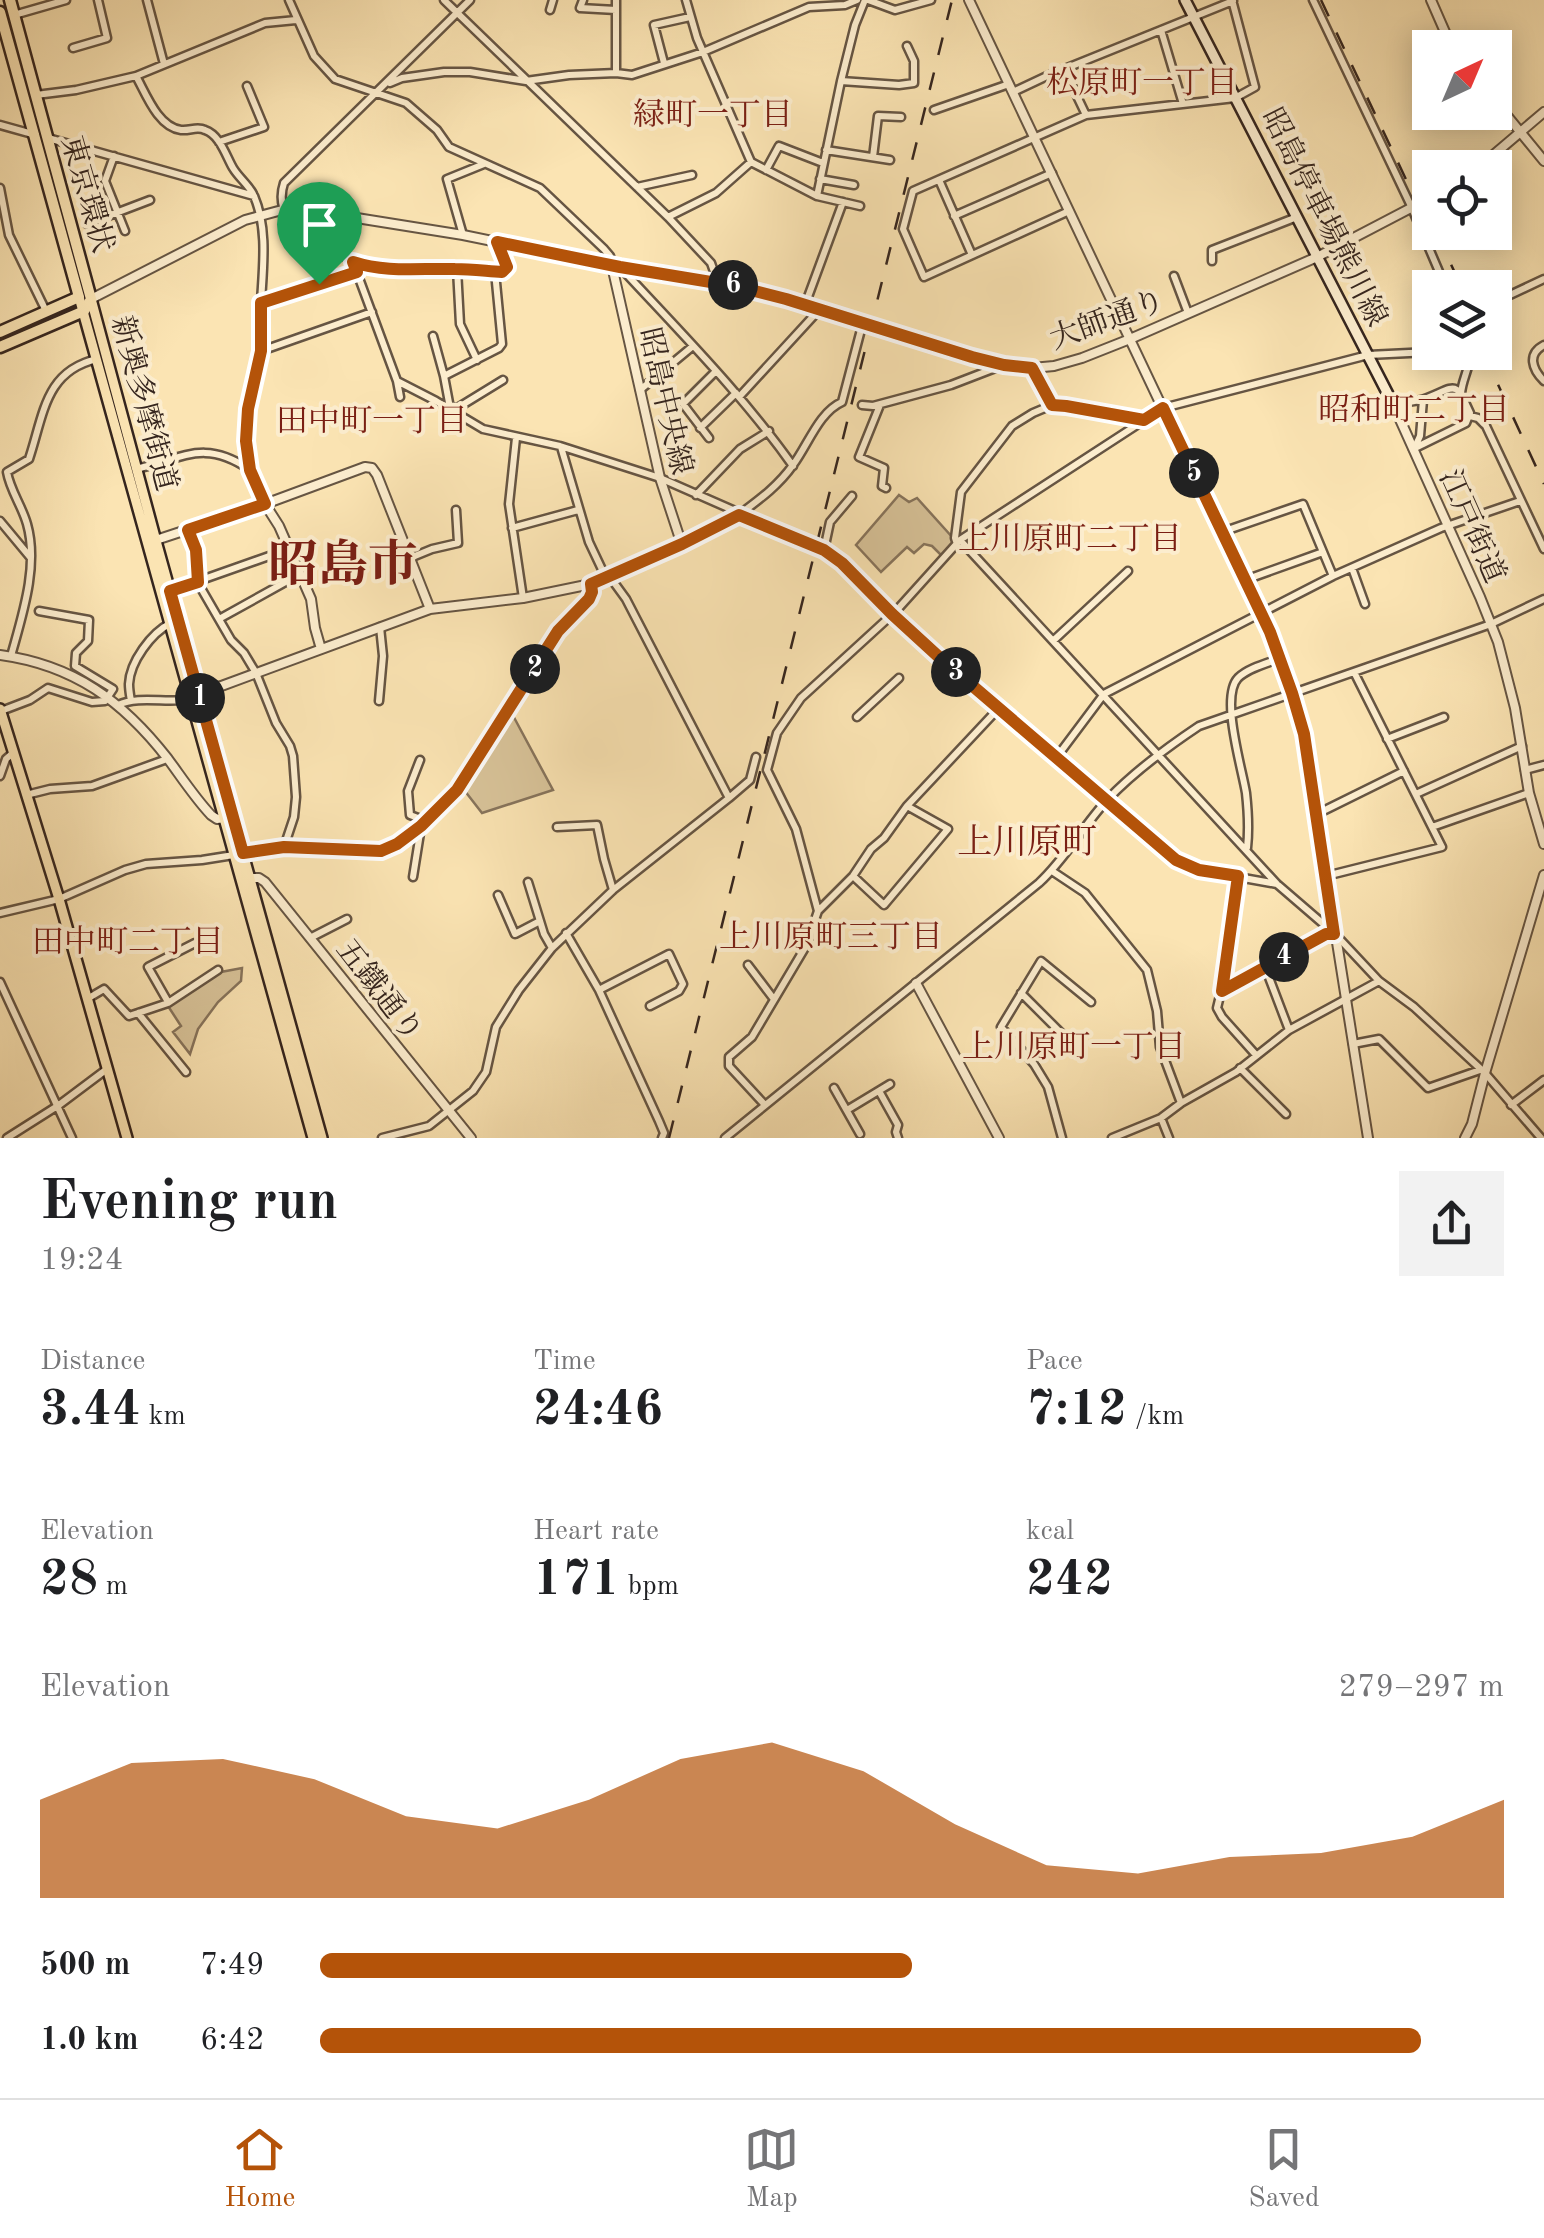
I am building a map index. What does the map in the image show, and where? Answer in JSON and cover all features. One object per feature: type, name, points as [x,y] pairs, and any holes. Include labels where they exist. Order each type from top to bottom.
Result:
[{"type":"highway","name":"東京環状","points":[[10,0],[86,298],[84,311]]},
{"type":"highway","name":"東京環状","points":[[0,12],[86,298]]},
{"type":"highway","name":"東京環状","points":[[0,332],[86,298]]},
{"type":"highway","points":[[0,346],[84,311]]},
{"type":"main road","name":"昭島停車場熊川線","points":[[1185,0],[1393,404]]},
{"type":"main road","name":"新奥多摩街道","points":[[86,298],[136,469],[152,542]]},
{"type":"main road","name":"新奥多摩街道","points":[[84,311],[170,591],[196,696]]},
{"type":"main road","points":[[152,542],[171,624],[196,696],[314,1138]]},
{"type":"main road","points":[[196,696],[225,818],[250,878],[322,1138]]},
{"type":"main road","points":[[0,710],[127,1138]]},
{"type":"street","points":[[14,15],[65,0]]},
{"type":"street","points":[[73,48],[107,38],[98,0]]},
{"type":"street","points":[[147,0],[164,64]]},
{"type":"street","points":[[289,0],[314,56],[335,79],[381,89],[406,103],[449,147],[540,188],[604,248],[616,266],[738,394],[793,466]]},
{"type":"street","points":[[444,0],[668,217],[711,263],[718,283]]},
{"type":"street","points":[[470,0],[284,182],[280,195],[282,210],[294,227],[316,244],[373,268],[502,272],[507,267],[497,242]]},
{"type":"street","points":[[550,10],[554,0]]},
{"type":"street","points":[[582,0],[580,8],[616,10]]},
{"type":"street","points":[[616,0],[616,73]]},
{"type":"street","points":[[686,0],[702,52],[751,162],[817,196],[860,206]]},
{"type":"street","points":[[381,89],[402,78],[444,72],[470,72],[526,82],[569,75],[632,75],[702,52],[808,4],[844,5],[856,0]]},
{"type":"street","points":[[817,196],[855,25],[866,0],[895,10],[930,0]]},
{"type":"street","points":[[1313,0],[1438,270]]},
{"type":"street","points":[[1431,0],[1444,30]]},
{"type":"street","points":[[934,110],[1064,69],[1232,1],[1254,87],[1235,98],[1086,116],[912,190],[903,228],[924,277],[1069,210]]},
{"type":"street","points":[[973,2],[1281,658],[1304,734],[1368,1138]]},
{"type":"street","points":[[664,63],[654,26],[690,17]]},
{"type":"street","points":[[36,95],[136,76],[265,23],[296,20]]},
{"type":"street","points":[[1161,30],[1182,104]]},
{"type":"street","points":[[841,81],[914,83],[914,60],[907,46]]},
{"type":"street","points":[[1064,69],[1086,116]]},
{"type":"street","points":[[136,76],[165,122],[179,130],[204,128],[219,142],[249,186],[262,215],[261,351],[248,409],[246,441],[250,470],[311,599],[321,649]]},
{"type":"street","points":[[219,142],[264,127],[247,86]]},
{"type":"street","points":[[1500,150],[1544,112]]},
{"type":"street","points":[[873,157],[878,116],[901,117]]},
{"type":"street","points":[[1512,121],[1544,161]]},
{"type":"street","points":[[0,125],[254,196]]},
{"type":"street","points":[[766,170],[779,146],[824,163]]},
{"type":"street","points":[[826,150],[890,160]]},
{"type":"street","points":[[114,156],[106,181],[125,231]]},
{"type":"street","points":[[668,217],[716,193],[751,162]]},
{"type":"street","points":[[463,235],[447,179],[485,163]]},
{"type":"street","points":[[954,216],[1052,173]]},
{"type":"street","points":[[637,187],[692,175]]},
{"type":"street","points":[[820,179],[854,185]]},
{"type":"street","points":[[938,180],[972,255]]},
{"type":"street","points":[[0,188],[9,235],[46,311]]},
{"type":"street","points":[[87,224],[150,200]]},
{"type":"street","points":[[805,305],[843,202]]},
{"type":"street","name":"大師通り","points":[[86,298],[245,220],[282,210],[327,212],[718,283],[805,305],[972,357],[1032,368],[1082,358],[1130,339],[1317,256],[1411,206]]},
{"type":"street","points":[[1212,261],[1212,250],[1296,217]]},
{"type":"street","points":[[353,262],[400,397]]},
{"type":"street","name":"昭島中央線","points":[[616,266],[660,478],[682,544]]},
{"type":"street","points":[[457,268],[460,324],[477,360]]},
{"type":"street","points":[[261,303],[357,272]]},
{"type":"street","points":[[444,376],[502,344],[495,272]]},
{"type":"street","points":[[1174,276],[1188,313]]},
{"type":"street","points":[[1512,294],[1544,279]]},
{"type":"street","points":[[700,428],[819,310]]},
{"type":"street","points":[[261,351],[372,312]]},
{"type":"street","points":[[118,705],[196,696],[430,609],[523,598],[591,584],[739,515],[772,490],[793,466],[822,420],[842,402],[863,322]]},
{"type":"street","points":[[433,336],[450,410]]},
{"type":"street","points":[[1544,345],[1536,349],[1532,361],[1544,381]]},
{"type":"street","points":[[640,390],[693,346]]},
{"type":"street","points":[[818,911],[796,829],[767,770],[777,733],[801,698],[892,614],[959,542],[1163,408],[1368,355],[1412,353]]},
{"type":"street","points":[[11,656],[25,604],[30,557],[27,524],[7,472],[29,459],[53,385],[77,364],[97,359]]},
{"type":"street","points":[[862,405],[881,404],[951,385],[1004,365]]},
{"type":"street","points":[[1032,368],[1052,405]]},
{"type":"street","points":[[1461,394],[1469,370]]},
{"type":"street","points":[[709,438],[683,404],[716,371]]},
{"type":"street","points":[[450,410],[503,380]]},
{"type":"street","points":[[396,381],[482,429],[560,446],[660,478],[824,550],[998,709],[1176,860],[1199,870],[1277,884]]},
{"type":"street","points":[[1393,404],[1424,400],[1448,387],[1461,394],[1470,416],[1483,422],[1544,549]]},
{"type":"street","points":[[1414,449],[1419,441],[1424,400]]},
{"type":"street","points":[[881,404],[860,457],[884,468],[882,486],[886,488]]},
{"type":"street","name":"江戸街道","points":[[1393,404],[1491,624],[1510,682],[1530,794],[1544,844]]},
{"type":"street","points":[[1144,420],[1052,405],[1012,426],[961,492],[954,538],[1054,640],[1277,884],[1334,934],[1379,981],[1414,1007],[1483,1071],[1541,1138]]},
{"type":"street","points":[[1414,449],[1466,423],[1470,416]]},
{"type":"street","points":[[1422,421],[1430,430],[1448,432]]},
{"type":"street","points":[[696,495],[740,450],[769,431]]},
{"type":"street","points":[[516,438],[509,504],[523,598]]},
{"type":"street","points":[[560,446],[589,542],[608,577],[626,599],[729,798]]},
{"type":"street","points":[[136,469],[205,451],[229,456],[250,470]]},
{"type":"street","points":[[152,542],[372,468],[430,609]]},
{"type":"street","points":[[824,550],[830,522],[852,496]]},
{"type":"street","points":[[1056,758],[1104,694],[1333,576],[1411,540],[1520,501]]},
{"type":"street","points":[[1222,532],[1303,504],[1333,576]]},
{"type":"street","points":[[410,558],[458,543],[456,510]]},
{"type":"street","points":[[512,528],[578,510]]},
{"type":"street","points":[[0,520],[30,557]]},
{"type":"street","points":[[188,530],[196,550],[198,582],[231,640],[256,673],[290,746],[295,810],[284,847]]},
{"type":"street","points":[[170,591],[289,548]]},
{"type":"street","points":[[1245,580],[1323,552]]},
{"type":"street","points":[[1352,568],[1365,604]]},
{"type":"street","points":[[1054,640],[1128,571]]},
{"type":"street","points":[[219,619],[300,574]]},
{"type":"street","points":[[0,913],[59,900],[136,867],[284,847],[381,851],[397,844],[457,790],[558,631],[589,599],[591,584]]},
{"type":"street","points":[[725,1138],[1052,870],[1107,800],[1158,753],[1198,726],[1491,624],[1544,599]]},
{"type":"street","points":[[0,710],[30,700],[48,688],[92,702],[105,701],[113,689],[75,666],[76,653],[88,641],[89,620],[40,611]]},
{"type":"street","points":[[130,701],[129,681],[134,666],[153,636],[171,624]]},
{"type":"street","points":[[378,702],[383,656],[380,626]]},
{"type":"street","points":[[0,655],[68,673],[118,705],[168,759],[211,815],[225,818]]},
{"type":"street","points":[[1247,849],[1249,823],[1232,714],[1233,689],[1240,676],[1281,658]]},
{"type":"street","points":[[1326,876],[1442,847],[1354,672]]},
{"type":"street","points":[[858,717],[897,682]]},
{"type":"street","points":[[764,1105],[729,1066],[729,1057],[752,1037],[806,946],[818,911],[853,876],[907,806],[998,709]]},
{"type":"street","points":[[1387,739],[1444,717]]},
{"type":"street","points":[[1416,794],[1522,746]]},
{"type":"street","points":[[0,776],[6,759],[14,751]]},
{"type":"street","points":[[382,1138],[429,1126],[473,1091],[486,1072],[496,1027],[518,990],[552,948],[613,890],[750,780],[756,757]]},
{"type":"street","points":[[26,795],[92,786],[168,759]]},
{"type":"street","points":[[420,760],[408,791],[410,814],[423,823]]},
{"type":"street","points":[[1526,770],[1544,765]]},
{"type":"street","points":[[1317,814],[1404,771]]},
{"type":"street","points":[[1432,827],[1530,794]]},
{"type":"street","points":[[853,876],[884,905],[948,830],[907,806]]},
{"type":"street","points":[[413,878],[423,823]]},
{"type":"street","points":[[557,827],[598,826],[613,890]]},
{"type":"street","points":[[1052,870],[1084,893],[1146,970],[1157,1011],[1160,1047],[1180,1102]]},
{"type":"street","points":[[1465,1138],[1544,875]]},
{"type":"street","points":[[1238,876],[1217,1008],[1256,1055]]},
{"type":"street","name":"五鐵通り","points":[[250,878],[265,882],[470,1138]]},
{"type":"street","points":[[528,882],[552,948]]},
{"type":"street","points":[[498,896],[515,934],[540,921]]},
{"type":"street","points":[[310,938],[348,919]]},
{"type":"street","points":[[566,933],[599,990],[660,1121],[662,1138]]},
{"type":"street","points":[[1222,991],[1326,934],[1334,934]]},
{"type":"street","points":[[168,1002],[148,967],[196,943]]},
{"type":"street","points":[[599,990],[669,954],[682,984],[679,991],[650,1006]]},
{"type":"street","points":[[1062,1138],[1048,1087],[1034,1064],[1001,1027],[1041,961],[1091,1002]]},
{"type":"street","points":[[748,965],[773,998]]},
{"type":"street","points":[[1265,967],[1290,1030]]},
{"type":"street","points":[[87,999],[104,989],[129,1016],[168,1002],[218,970]]},
{"type":"street","points":[[1112,1138],[1161,1118],[1180,1102],[1240,1068],[1290,1030],[1379,981]]},
{"type":"street","points":[[0,982],[72,1138]]},
{"type":"street","points":[[916,983],[999,1138]]},
{"type":"street","points":[[1021,993],[1064,1034]]},
{"type":"street","points":[[138,1013],[186,1072]]},
{"type":"street","points":[[1353,1044],[1379,1039],[1428,1088],[1483,1071]]},
{"type":"street","points":[[1240,1068],[1286,1114]]},
{"type":"street","points":[[7,1138],[107,1069]]},
{"type":"street","points":[[1511,1104],[1544,1080]]},
{"type":"street","points":[[847,1110],[890,1084]]},
{"type":"street","points":[[834,1088],[860,1134]]},
{"type":"street","points":[[879,1091],[898,1125],[898,1138]]},
{"type":"street","points":[[1161,1118],[1168,1138]]},
{"type":"shaded area","points":[[899,495],[909,502],[917,498],[953,538],[954,545],[942,556],[932,546],[924,544],[914,553],[907,547],[881,572],[856,545]]},
{"type":"shaded area","points":[[510,710],[553,790],[482,813],[461,786]]},
{"type":"shaded area","points":[[242,968],[241,981],[218,1002],[198,1029],[190,1054],[173,1032],[181,1026],[168,1006],[221,972]]},
{"type":"railway","points":[[669,1138],[952,0]]},
{"type":"railway","points":[[1321,0],[1412,192]]},
{"type":"railway","points":[[1444,250],[1454,270]]},
{"type":"railway","points":[[1491,370],[1544,484]]},
{"type":"district","name":"松原町一丁目","points":[[1142,82]]},
{"type":"district","name":"緑町一丁目","points":[[713,114]]},
{"type":"district","name":"昭和町二丁目","points":[[1414,409]]},
{"type":"district","name":"田中町一丁目","points":[[372,420]]},
{"type":"district","name":"上川原町二丁目","points":[[1070,538]]},
{"type":"district","name":"昭島市","points":[[343,563]]},
{"type":"district","name":"上川原町","points":[[1027,841]]},
{"type":"district","name":"上川原町三丁目","points":[[831,936]]},
{"type":"district","name":"田中町二丁目","points":[[128,941]]},
{"type":"district","name":"上川原町一丁目","points":[[1074,1046]]},
{"type":"route","points":[[497,242],[735,286],[972,357],[1032,368],[1052,405],[1144,420],[1163,408],[1281,658],[1304,734],[1334,934],[1326,934],[1222,991],[1238,876],[1199,870],[1176,860],[940,658],[842,563],[824,550],[739,515],[591,584],[589,599],[558,631],[457,790],[397,844],[381,851],[284,847],[243,853],[170,591],[198,582],[196,550],[188,530],[265,504],[250,470],[246,441],[248,409],[261,351],[261,303],[319,284],[357,272],[353,262],[397,270],[457,268],[502,272],[507,267],[497,242]]}]
